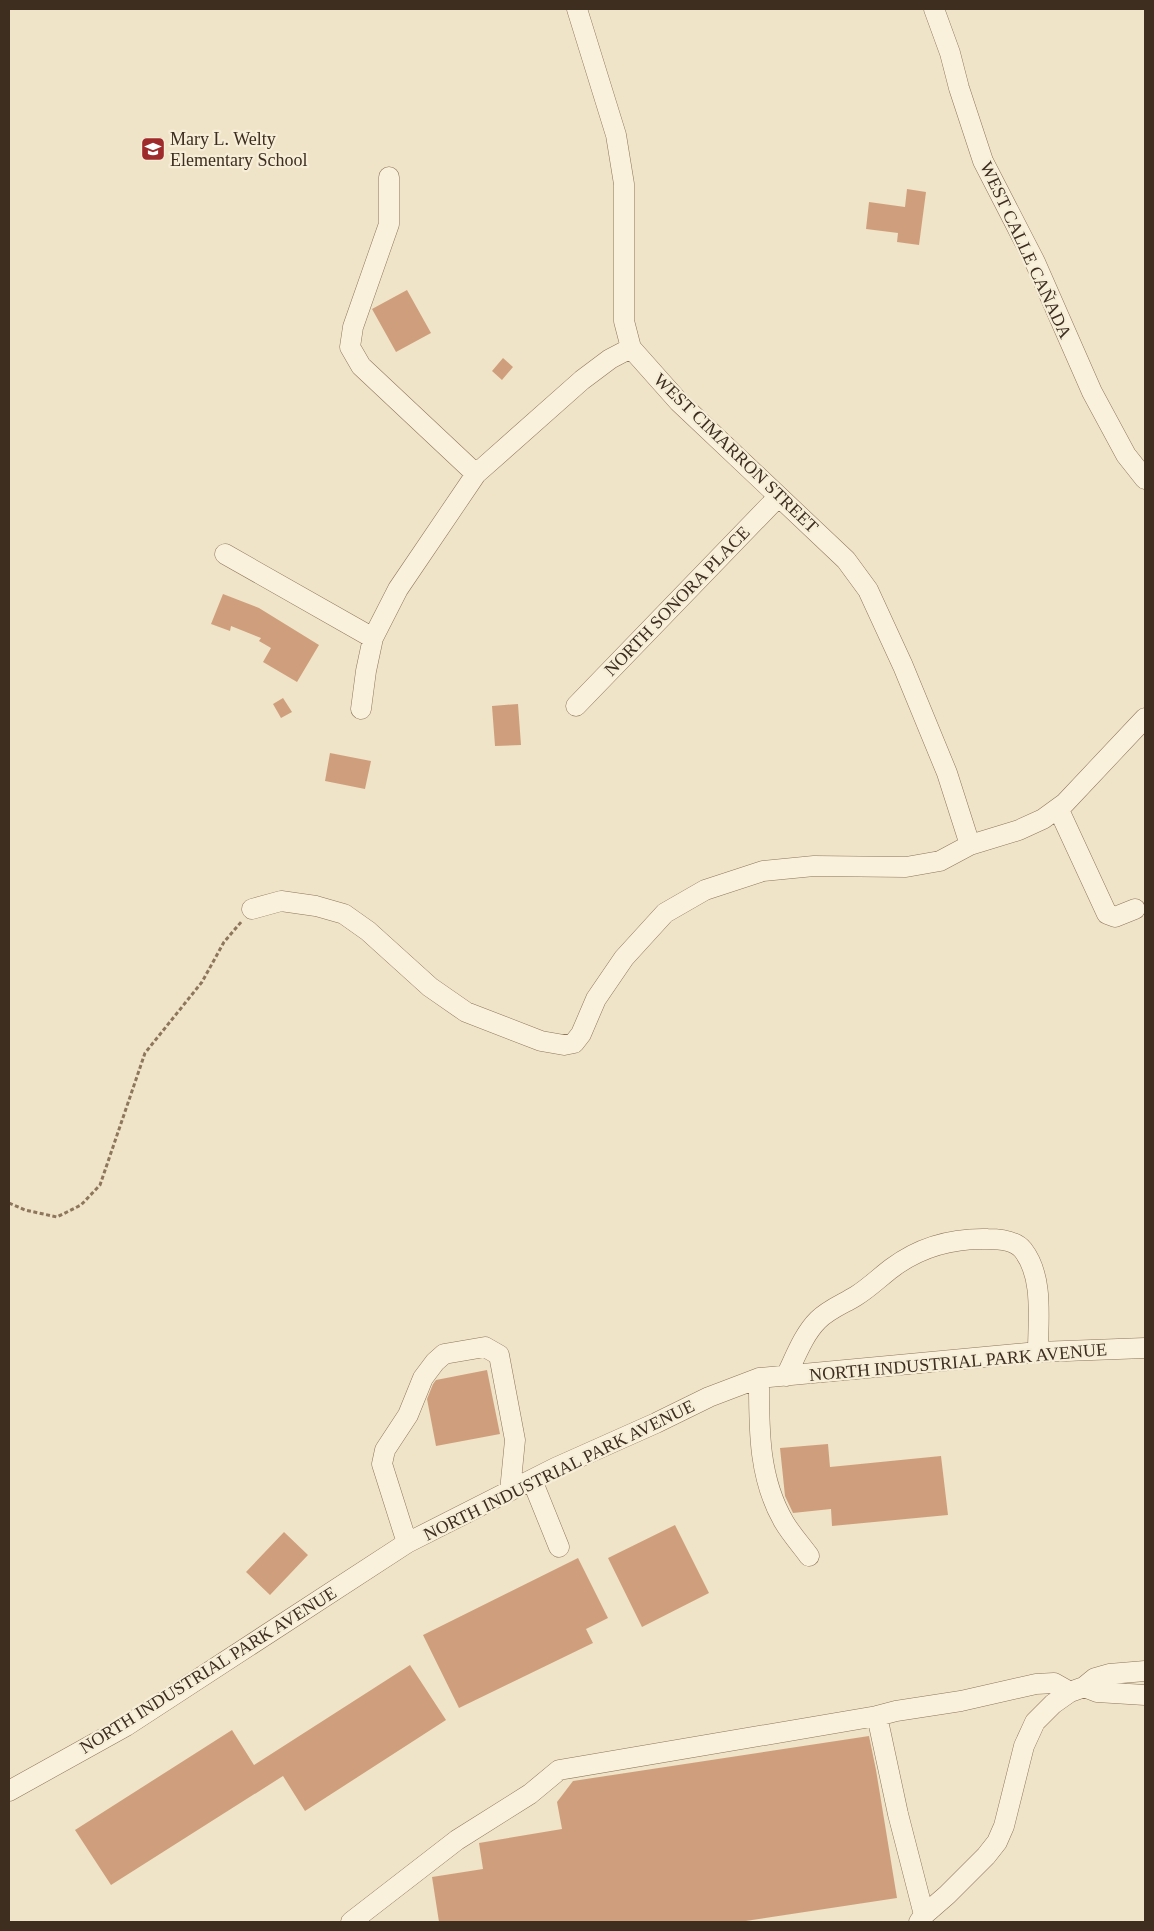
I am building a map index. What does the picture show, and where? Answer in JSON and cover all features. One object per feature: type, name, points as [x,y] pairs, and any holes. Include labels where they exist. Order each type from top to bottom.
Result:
[{"type":"street","name":"WEST CIMARRON STREET","points":[[577,9],[616,135],[624,184],[624,321],[631,348],[678,402],[846,560],[868,590],[903,666],[947,773],[970,845]]},
{"type":"street","name":"WEST CALLE CAÑADA","points":[[934,9],[950,53],[959,88],[983,161],[1035,262],[1092,392],[1126,455],[1145,479]]},
{"type":"street","points":[[389,177],[389,224],[353,327],[350,347],[361,366],[476,474]]},
{"type":"street","points":[[361,709],[373,638],[398,589],[476,474],[582,380],[610,359],[631,348]]},
{"type":"street","name":"NORTH SONORA PLACE","points":[[576,706],[778,497]]},
{"type":"street","points":[[225,554],[373,638]]},
{"type":"street","points":[[252,909],[280,902],[316,906],[344,914],[368,931],[430,987],[466,1012],[541,1041],[564,1046],[574,1043],[581,1034],[596,1000],[624,958],[665,912],[705,890],[763,871],[814,866],[906,867],[940,861],[970,845],[1019,830],[1043,819],[1065,803],[1145,718]]},
{"type":"street","points":[[1058,808],[1107,914],[1115,917],[1135,909]]},
{"type":"street","points":[[786,1376],[817,1320],[832,1309],[856,1296],[912,1254],[935,1245],[966,1239],[1002,1239],[1021,1247],[1032,1263],[1038,1300],[1038,1352]]},
{"type":"street","points":[[407,1543],[382,1464],[385,1450],[408,1415],[428,1369],[444,1354],[485,1347],[490,1348],[499,1356],[515,1440],[510,1491]]},
{"type":"street","name":"NORTH INDUSTRIAL PARK AVENUE","points":[[9,1792],[126,1726],[407,1543],[555,1468],[709,1397],[759,1378],[1038,1352],[1145,1348]]},
{"type":"street","points":[[759,1378],[761,1449],[771,1494],[784,1522],[809,1556]]},
{"type":"street","points":[[532,1480],[559,1547]]},
{"type":"street","points":[[922,1919],[967,1876],[998,1842],[1004,1826],[1024,1746],[1035,1722],[1053,1704],[1095,1678],[1109,1674],[1145,1671]]},
{"type":"street","points":[[351,1922],[457,1840],[530,1794],[560,1770],[961,1701],[1036,1684],[1054,1683],[1097,1692],[1145,1695]]},
{"type":"street","points":[[876,1716],[922,1919]]},
{"type":"path","points":[[9,1203],[25,1210],[57,1217],[81,1205],[100,1185],[145,1053],[202,982],[224,942],[252,909]]},
{"type":"building","points":[[907,189],[926,192],[919,245],[897,242],[898,233],[866,229],[869,202],[905,207]]},
{"type":"building","points":[[407,290],[431,333],[396,352],[372,309]]},
{"type":"building","points":[[503,358],[513,367],[502,380],[492,371]]},
{"type":"building","points":[[223,594],[259,608],[319,645],[297,682],[263,662],[271,648],[259,641],[261,638],[231,626],[230,631],[211,624]]},
{"type":"building","points":[[283,698],[292,712],[281,718],[273,704]]},
{"type":"building","points":[[518,704],[521,745],[495,746],[492,706]]},
{"type":"building","points":[[330,753],[371,761],[365,789],[325,781]]},
{"type":"building","points":[[487,1370],[500,1434],[436,1446],[427,1399],[433,1384],[436,1380]]},
{"type":"building","points":[[828,1444],[830,1467],[941,1456],[948,1515],[832,1526],[831,1509],[793,1513],[785,1496],[780,1448]]},
{"type":"building","points":[[675,1525],[709,1593],[642,1627],[608,1558]]},
{"type":"building","points":[[284,1532],[308,1555],[270,1595],[246,1572]]},
{"type":"building","points":[[578,1558],[608,1618],[586,1629],[593,1643],[459,1708],[423,1635]]},
{"type":"building","points":[[410,1665],[446,1720],[305,1811],[283,1776],[111,1885],[75,1830],[232,1730],[254,1765]]},
{"type":"building","points":[[869,1736],[897,1898],[739,1922],[439,1922],[432,1877],[483,1869],[479,1843],[562,1829],[557,1802],[573,1781]]},
{"type":"place","name":"Mary L. Welty Elementary School","points":[[153,149]]}]
